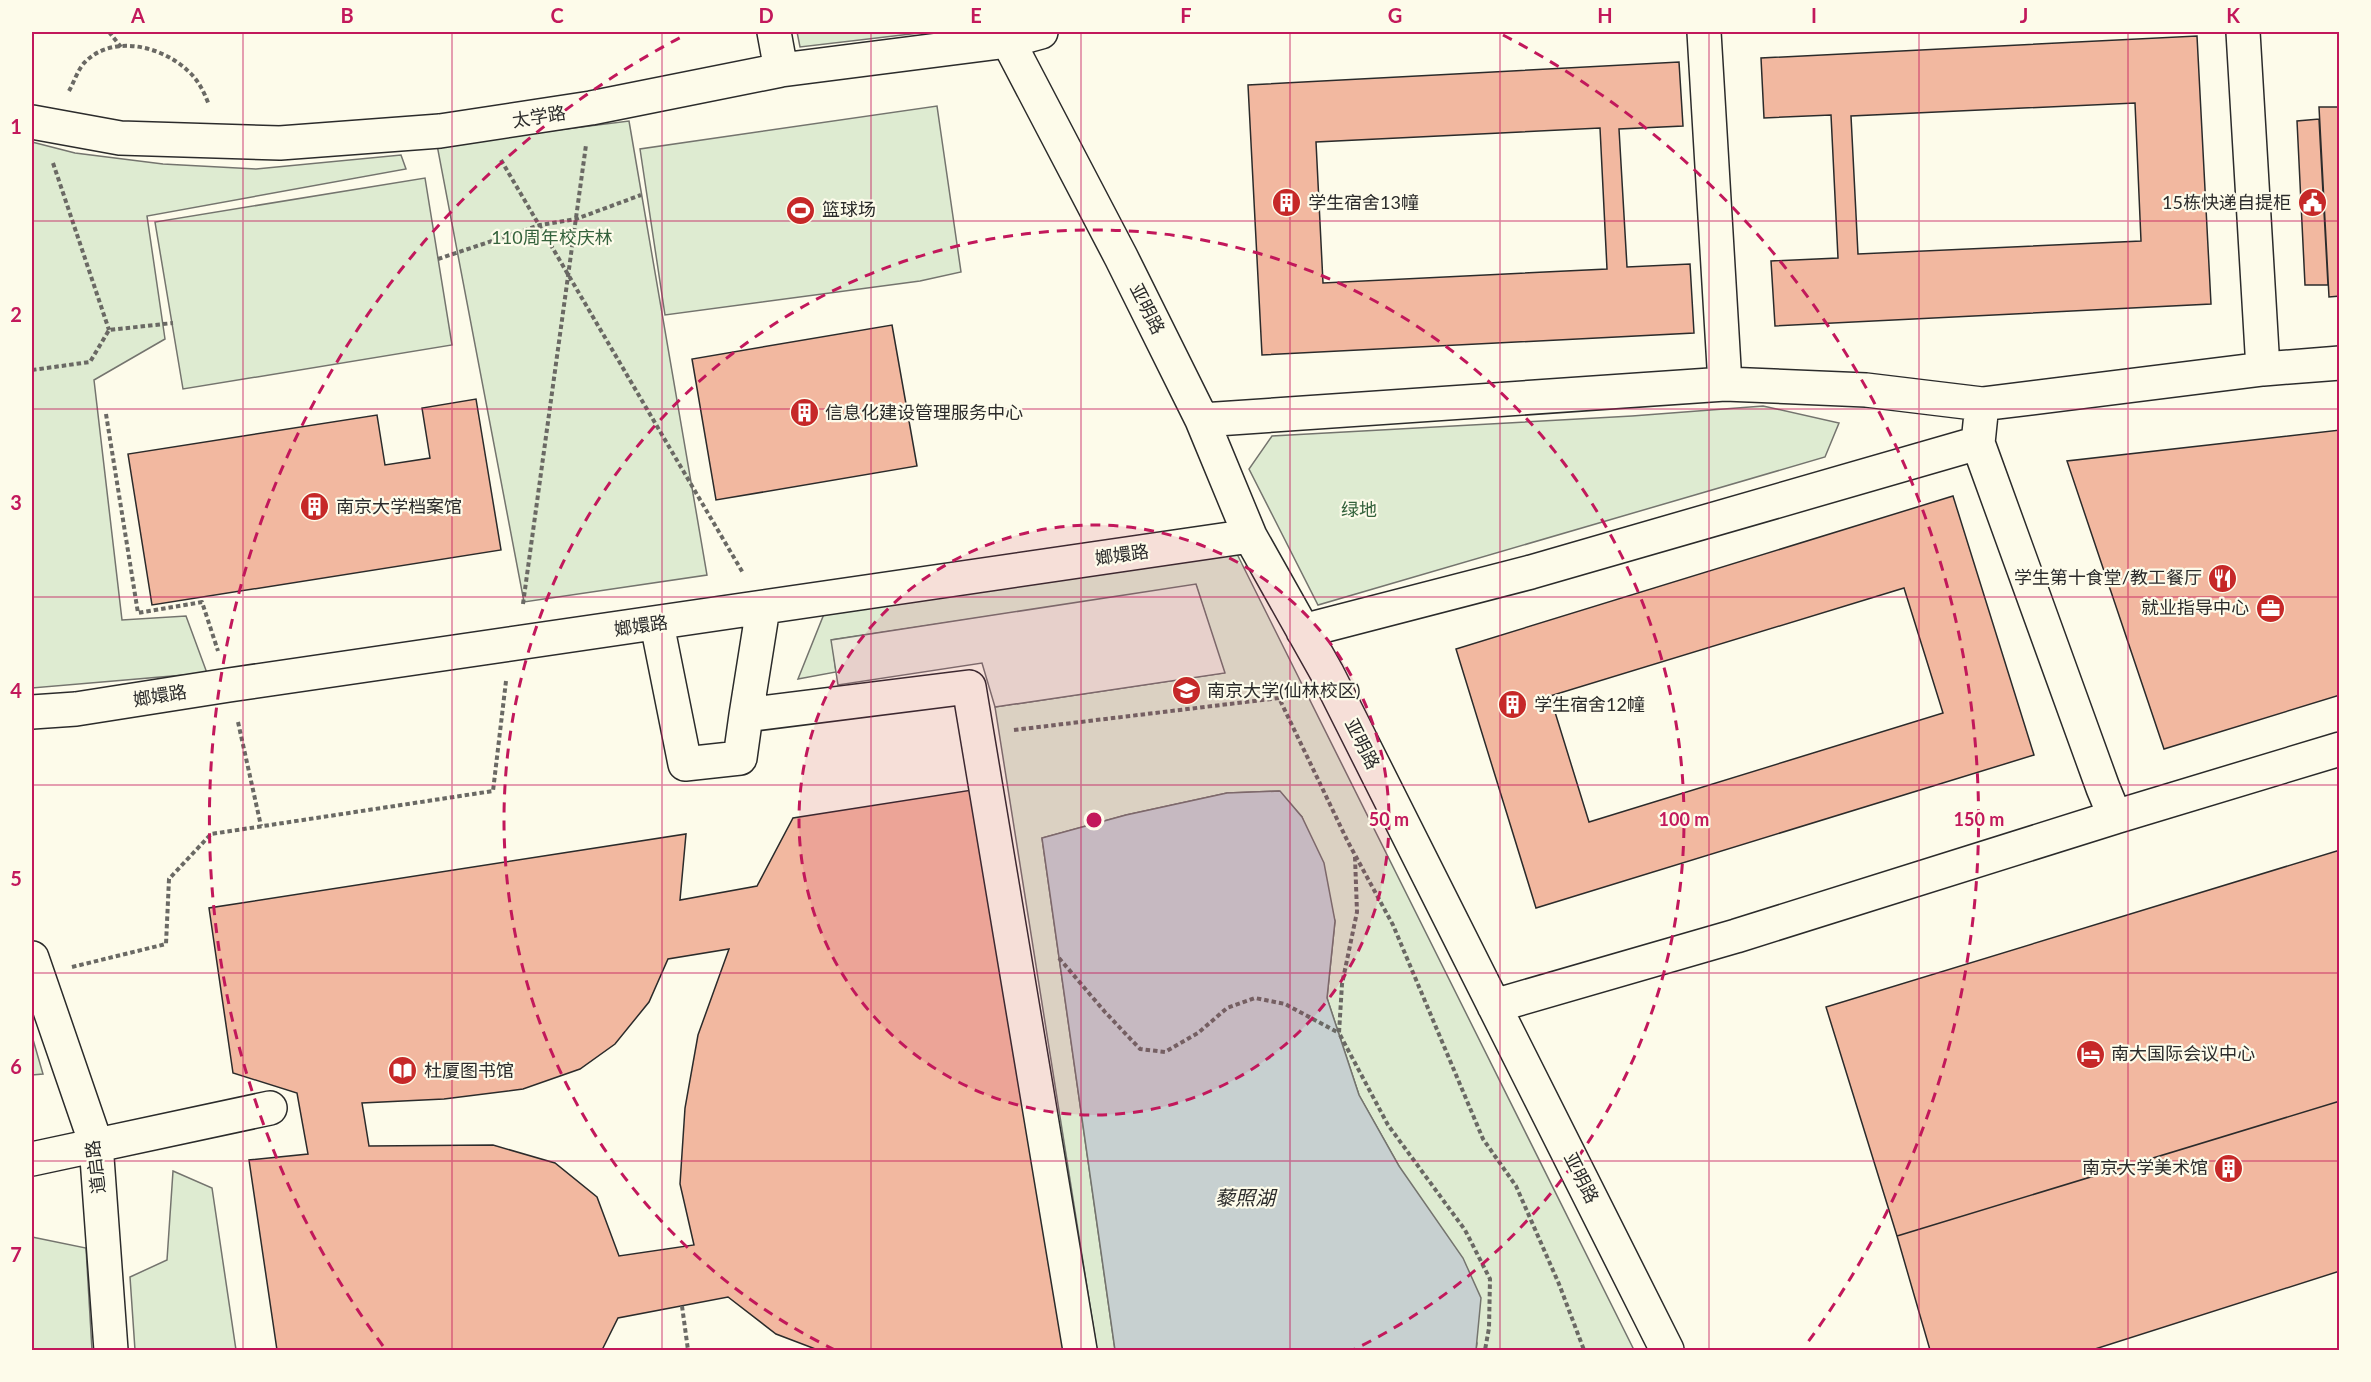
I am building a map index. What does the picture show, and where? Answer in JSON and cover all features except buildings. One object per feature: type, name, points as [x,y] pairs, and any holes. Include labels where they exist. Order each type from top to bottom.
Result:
[{"type":"street","points":[[774,32],[781,70]]},
{"type":"street","name":"太学路","points":[[42,123],[120,138],[280,143],[440,131],[591,108],[781,70],[1008,41],[1041,32]]},
{"type":"street","points":[[1704,32],[1725,384]]},
{"type":"street","points":[[2243,32],[2263,369]]},
{"type":"street","name":"亚明路","points":[[1008,41],[1121,257],[1202,420],[1250,536],[1332,683],[1667,1350]]},
{"type":"street","points":[[1202,420],[1725,384],[1866,390],[1982,404],[2263,369],[2340,363]]},
{"type":"street","points":[[1982,404],[1978,443],[2115,817]]},
{"type":"street","points":[[1303,631],[1531,572],[1978,443]]},
{"type":"street","name":"嫏嬛路","points":[[32,712],[76,709],[1250,536]]},
{"type":"street","points":[[657,624],[685,764],[740,758],[763,608]]},
{"type":"street","points":[[746,715],[969,687],[1080,1350]]},
{"type":"street","points":[[1494,1006],[1736,936],[2340,749]]},
{"type":"street","name":"道启路","points":[[34,967],[96,1144],[111,1350]]},
{"type":"street","points":[[32,1159],[270,1108]]},
{"type":"path","points":[[109,32],[122,47]]},
{"type":"path","points":[[32,370],[90,362],[109,330],[42,123],[67,94],[85,62],[108,48],[144,46],[187,70],[202,87],[211,108],[215,140]]},
{"type":"path","points":[[34,967],[166,944],[169,879],[211,834],[494,790],[510,645],[524,602],[591,108]]},
{"type":"path","points":[[481,126],[763,608]]},
{"type":"path","points":[[438,259],[540,225],[576,219],[641,195]]},
{"type":"path","points":[[109,330],[173,323]]},
{"type":"path","points":[[106,414],[138,613],[202,602],[229,685]]},
{"type":"path","points":[[978,734],[1278,698],[1355,856],[1393,925],[1483,1138],[1516,1186],[1559,1284],[1584,1350]]},
{"type":"path","points":[[240,730],[261,826]]},
{"type":"path","points":[[1355,856],[1357,912],[1342,984],[1339,1033],[1388,1125],[1465,1230],[1490,1279],[1489,1328],[1485,1350]]},
{"type":"path","points":[[1059,958],[1140,1049],[1166,1052],[1198,1033],[1227,1008],[1255,998],[1285,1004],[1339,1033]]},
{"type":"path","points":[[682,1306],[688,1350]]},
{"type":"green space","points":[[797,32],[928,32],[800,47]]},
{"type":"green space","name":"篮球场","points":[[937,106],[961,272],[920,281],[665,315],[640,149]]},
{"type":"green space","name":"110周年校庆林","points":[[629,121],[707,575],[524,602],[437,145]]},
{"type":"green space","points":[[32,142],[75,153],[163,164],[256,169],[401,155],[406,169],[147,216],[165,339],[94,380],[122,620],[186,616],[207,673],[32,688]]},
{"type":"green space","points":[[425,178],[452,345],[183,389],[155,222]]},
{"type":"green space","name":"绿地","points":[[1763,406],[1839,423],[1825,457],[1318,605],[1249,469],[1272,436],[1632,416]]},
{"type":"green space","points":[[1237,554],[1634,1350],[1476,1350],[1477,1343],[1399,1166],[1359,1095],[1327,998],[1335,921],[1302,817],[1279,791],[1227,793],[1126,815],[1042,838],[1115,1350],[1097,1350],[995,707],[1224,673],[1196,585],[832,640],[836,672],[798,679],[824,614]]},
{"type":"green space","points":[[32,1036],[43,1074],[32,1075]]},
{"type":"green space","points":[[173,1171],[212,1188],[236,1350],[135,1350],[130,1277],[167,1260]]},
{"type":"green space","points":[[32,1237],[86,1248],[92,1350],[32,1350]]},
{"type":"shaded area","points":[[1196,584],[1225,673],[995,707],[982,663],[838,685],[831,640]]},
{"type":"water","name":"藜照湖","points":[[1280,791],[1302,817],[1324,863],[1335,921],[1327,998],[1359,1095],[1399,1166],[1463,1258],[1481,1298],[1476,1350],[1115,1350],[1042,838],[1126,815],[1227,793]]},
{"type":"place","name":"学生宿舍13幢","points":[[1287,203]]},
{"type":"place","name":"15栋快递自提柜","points":[[2312,203]]},
{"type":"place","name":"篮球场","points":[[801,210]]},
{"type":"place","name":"信息化建设管理服务中心","points":[[804,413]]},
{"type":"place","name":"南京大学档案馆","points":[[315,507]]},
{"type":"place","name":"学生第十食堂/教工餐厅","points":[[2223,578]]},
{"type":"place","name":"就业指导中心","points":[[2270,608]]},
{"type":"place","name":"南京大学(仙林校区)","points":[[1186,691]]},
{"type":"place","name":"学生宿舍12幢","points":[[1513,705]]},
{"type":"place","name":"南大国际会议中心","points":[[2090,1054]]},
{"type":"place","name":"杜厦图书馆","points":[[403,1071]]},
{"type":"place","name":"南京大学美术馆","points":[[2229,1168]]}]
